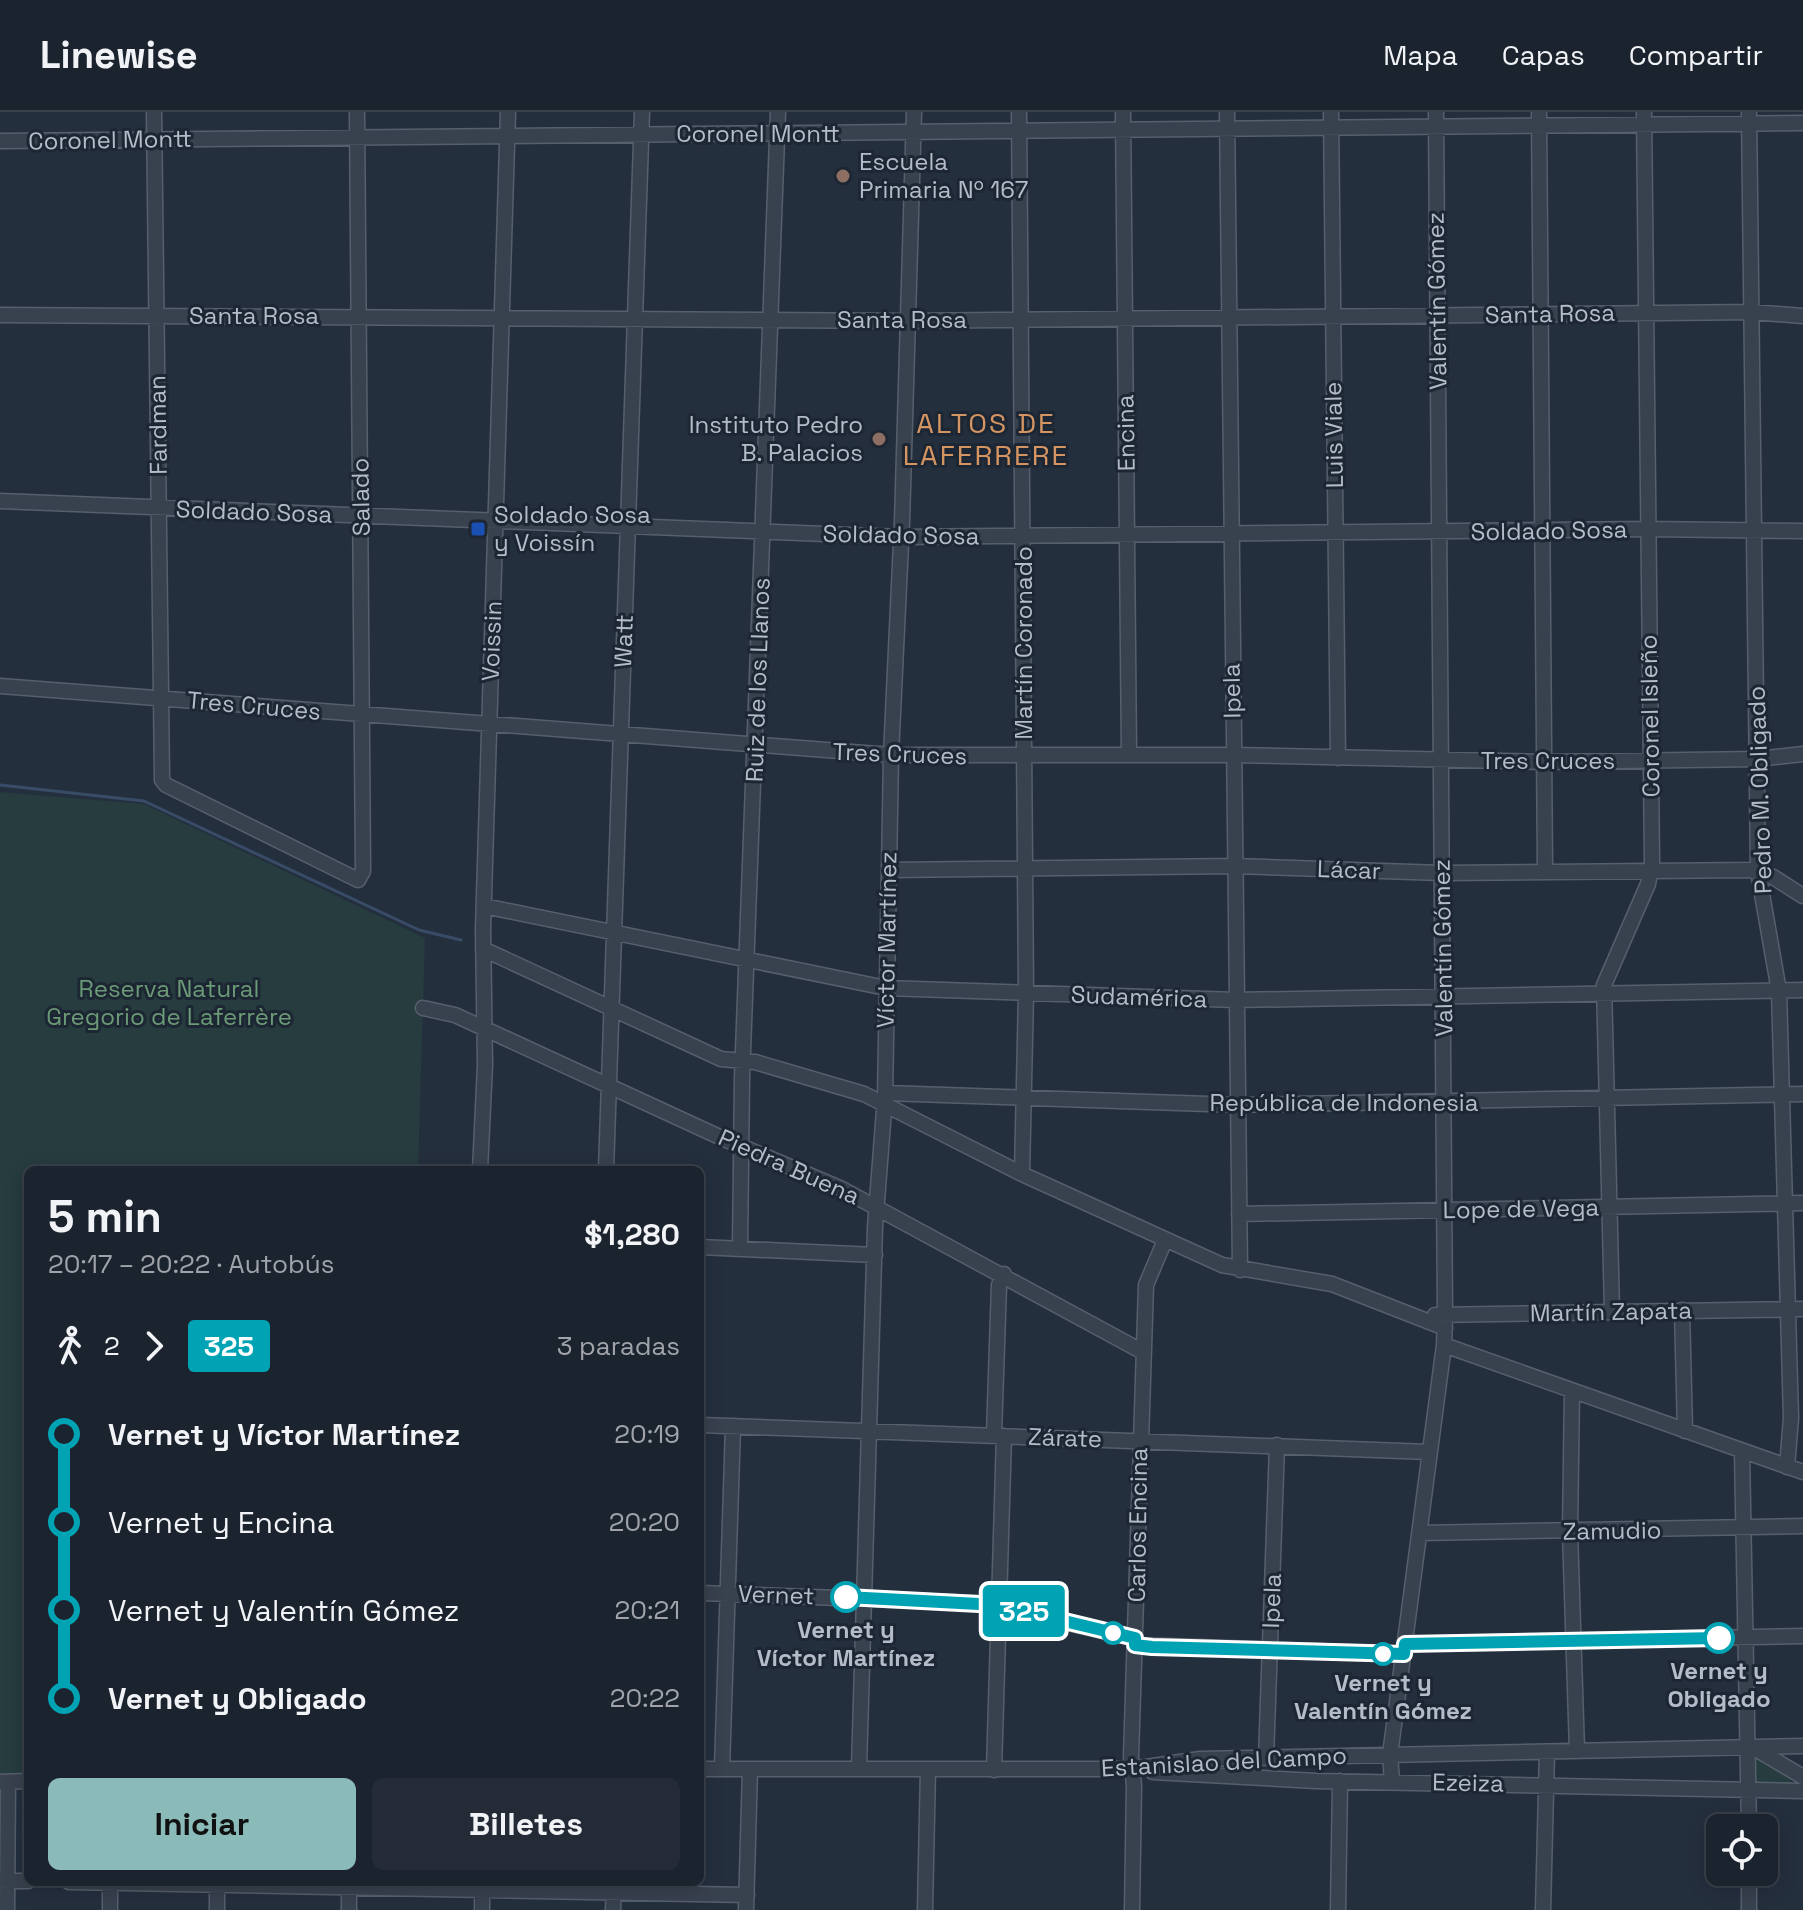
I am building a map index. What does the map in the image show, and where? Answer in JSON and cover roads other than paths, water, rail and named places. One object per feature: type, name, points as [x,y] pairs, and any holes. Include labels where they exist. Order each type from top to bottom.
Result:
[{"type":"street","name":"Fardman","points":[[154,112],[161,774],[166,785],[358,880]]},
{"type":"street","name":"Salado","points":[[357,112],[363,871],[358,880]]},
{"type":"street","name":"Voissin","points":[[480,1166],[485,1030],[484,906],[508,112]]},
{"type":"street","name":"Watt","points":[[606,1166],[642,112]]},
{"type":"street","name":"Ruiz de los Llanos","points":[[740,1248],[742,1060],[749,960],[778,112]]},
{"type":"street","name":"Víctor Martínez","points":[[859,1768],[875,1255],[885,1099],[891,755],[914,112]]},
{"type":"street","name":"Martín Coronado","points":[[1019,112],[1026,993],[1022,1174]]},
{"type":"street","name":"Encina","points":[[1123,112],[1129,755]]},
{"type":"street","name":"Ipela","points":[[1227,112],[1240,1270]]},
{"type":"street","name":"Luis Viale","points":[[1331,112],[1338,758]]},
{"type":"street","name":"Coronel Montt","points":[[0,141],[1227,131],[1331,129],[1436,119],[1749,117],[1803,123]]},
{"type":"street","name":"Pedro M. Obligado","points":[[1749,117],[1758,871],[1779,991],[1787,1310],[1797,1418],[1787,1467]]},
{"type":"street","name":"Coronel Isleño","points":[[1612,1311],[1604,993],[1608,971],[1651,872],[1644,118]]},
{"type":"street","name":"Valentín Gómez","points":[[1392,1781],[1390,1755],[1445,1322],[1436,119]]},
{"type":"street","points":[[1539,119],[1545,531],[1545,871]]},
{"type":"street","name":"Santa Rosa","points":[[0,315],[907,321],[1752,312],[1803,316]]},
{"type":"street","name":"Soldado Sosa","points":[[0,501],[901,537],[1649,529],[1803,531]]},
{"type":"street","name":"Tres Cruces","points":[[0,686],[891,755],[1233,755],[1546,762],[1757,759],[1803,754]]},
{"type":"street","name":"Lácar","points":[[889,870],[1235,866],[1442,873],[1758,871],[1803,896]]},
{"type":"street","name":"Sudamérica","points":[[484,906],[886,988],[1236,1000],[1803,990]]},
{"type":"street","points":[[483,949],[721,1059],[742,1060],[885,1099],[1022,1174],[1165,1240],[1240,1270]]},
{"type":"street","name":"Piedra Buena","points":[[423,1008],[445,1011],[877,1206],[1143,1352]]},
{"type":"street","name":"República de Indonesia","points":[[885,1099],[1024,1098],[1238,1105],[1445,1104],[1803,1094]]},
{"type":"street","name":"Lope de Vega","points":[[1239,1214],[1803,1203]]},
{"type":"street","name":"Carlos Encina","points":[[1132,1910],[1135,1642],[1146,1285],[1165,1240]]},
{"type":"street","points":[[704,1247],[875,1255]]},
{"type":"street","name":"Martín Zapata","points":[[1240,1270],[1332,1284],[1419,1316],[1445,1322],[1612,1311],[1803,1309]]},
{"type":"street","points":[[994,1770],[999,1285],[1004,1274]]},
{"type":"street","points":[[1682,1310],[1685,1431]]},
{"type":"street","points":[[1444,1345],[1803,1472]]},
{"type":"street","points":[[1572,1391],[1570,1532],[1577,1751]]},
{"type":"street","name":"Zárate","points":[[704,1425],[1429,1452]]},
{"type":"street","points":[[722,1769],[733,1426]]},
{"type":"street","name":"Ipela","points":[[1266,1758],[1277,1445]]},
{"type":"street","points":[[1742,1452],[1741,1527],[1751,1748],[1749,1814]]},
{"type":"street","name":"Zamudio","points":[[1420,1533],[1803,1526]]},
{"type":"street","name":"Vernet","points":[[704,1593],[998,1605],[1135,1642],[1270,1651],[1803,1636]]},
{"type":"street","name":"Estanislao del Campo","points":[[704,1769],[1133,1769],[1200,1759],[1803,1746]]},
{"type":"street","points":[[1751,1748],[1803,1777]]},
{"type":"street","points":[[1543,1910],[1547,1752]]},
{"type":"street","points":[[482,1910],[482,1886],[614,1888],[746,1903],[750,1769]]},
{"type":"street","points":[[925,1910],[928,1769]]},
{"type":"street","name":"Ezeiza","points":[[1133,1769],[1191,1776],[1340,1781],[1803,1791]]},
{"type":"street","points":[[7,1910],[4,1782],[24,1781]]},
{"type":"street","points":[[1338,1910],[1340,1781]]},
{"type":"street","points":[[4,1880],[24,1881]]},
{"type":"street","points":[[110,1886],[110,1910]]},
{"type":"street","points":[[217,1886],[217,1910]]},
{"type":"street","points":[[349,1886],[349,1910]]},
{"type":"street","points":[[1749,1886],[1749,1910]]},
{"type":"street","points":[[613,1910],[614,1888]]},
{"type":"waterway","points":[[0,785],[144,801],[419,930],[461,940]]},
{"type":"place","name":"Escuela Primaria Nº 167","points":[[843,176]]},
{"type":"place","name":"Instituto Pedro B. Palacios","points":[[879,439]]},
{"type":"place","name":"Soldado Sosa y Voissín","points":[[478,529]]},
{"type":"place","name":"Vernet y Víctor Martínez","points":[[846,1597]]},
{"type":"place","name":"Vernet y Obligado","points":[[1719,1638]]},
{"type":"place","name":"Vernet y Valentín Gómez","points":[[1383,1654]]},
{"type":"district","name":"ALTOS DE LAFERRERE","points":[[986,439]]},
{"type":"park label","name":"Reserva Natural Gregorio de Laferrère","points":[[169,1003]]}]
